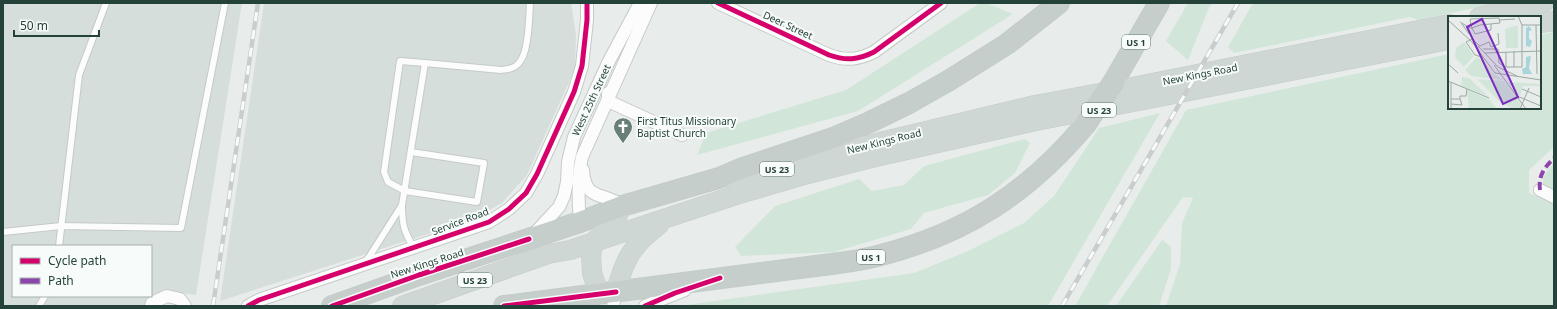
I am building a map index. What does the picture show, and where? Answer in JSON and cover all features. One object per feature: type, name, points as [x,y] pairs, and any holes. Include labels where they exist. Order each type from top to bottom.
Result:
[{"type":"highway","points":[[719,178],[740,169],[833,138],[909,103],[948,81],[1007,44],[1059,3]]},
{"type":"highway","name":"US 1","points":[[504,306],[610,297],[720,278],[839,263],[880,256],[940,236],[964,226],[1012,195],[1052,161],[1086,124],[1114,81],[1159,3]]},
{"type":"highway","name":"New Kings Road","points":[[332,306],[419,275],[580,222],[622,206],[719,178]]},
{"type":"main road","points":[[1483,16],[1536,4]]},
{"type":"main road","points":[[1541,23],[1554,21]]},
{"type":"main road","name":"New Kings Road","points":[[719,178],[738,178],[834,153],[933,136],[1031,122],[1448,24]]},
{"type":"main road","name":"New Kings Road","points":[[1258,70],[1448,40]]},
{"type":"main road","name":"New Kings Road","points":[[402,306],[548,254],[570,250],[670,217],[933,136]]},
{"type":"main road","points":[[622,206],[616,220],[594,242],[591,255],[592,274],[596,285],[610,297],[628,256],[637,244],[670,217]]},
{"type":"main road","points":[[548,254],[570,237],[580,222]]},
{"type":"street","name":"Service Road","points":[[248,306],[259,300],[489,222],[509,209],[526,193],[537,174],[574,92],[582,66],[588,20],[588,3]]},
{"type":"street","name":"West 25th Street","points":[[529,239],[552,216],[561,201],[567,182],[568,162],[574,137],[609,61],[640,3]]},
{"type":"street","name":"West 25th Street","points":[[580,222],[578,172],[582,157],[651,3]]},
{"type":"street","name":"Deer Street","points":[[718,3],[830,55],[852,60],[862,58],[874,52],[941,3]]},
{"type":"street","points":[[609,61],[606,86],[608,101],[682,135]]},
{"type":"street","points":[[582,157],[583,178],[589,190],[599,197],[617,202],[622,206]]},
{"type":"street","points":[[1540,190],[1554,197]]},
{"type":"street","points":[[645,306],[675,293],[720,278]]},
{"type":"street","points":[[151,306],[152,303],[167,296],[180,299],[185,306]]},
{"type":"lane","points":[[59,245],[79,74],[106,3]]},
{"type":"lane","points":[[3,232],[61,226],[182,228],[225,3]]},
{"type":"lane","points":[[411,152],[484,163],[477,202],[405,191],[388,182],[384,172],[400,61],[425,62],[501,70],[512,69],[519,63],[525,51],[530,3]]},
{"type":"lane","points":[[414,248],[405,232],[402,220],[402,205],[425,62]]},
{"type":"lane","points":[[359,266],[369,257],[402,205]]},
{"type":"lane","points":[[39,306],[44,297]]},
{"type":"shaded area","points":[[3,3],[242,3],[196,295],[167,291],[146,306],[3,306]]},
{"type":"shaded area","points":[[264,3],[571,3],[576,35],[575,69],[527,175],[502,203],[471,220],[220,301]]},
{"type":"green space","points":[[980,3],[986,3],[1013,14],[858,111],[697,155],[706,133],[846,90]]},
{"type":"green space","points":[[1188,3],[1212,3],[1188,60],[1166,41]]},
{"type":"green space","points":[[1253,3],[1498,3],[1418,20],[1410,17],[1234,53],[1228,47]]},
{"type":"green space","points":[[1554,32],[1554,147],[1529,170],[1529,193],[1554,204],[1554,306],[1166,306],[1180,264],[1182,223],[1193,198],[1183,197],[1107,306],[1075,306],[1186,110],[1448,54],[1448,109],[1541,109],[1541,35]]},
{"type":"green space","points":[[1160,113],[1048,306],[679,306],[914,273],[968,251],[1024,223],[1054,196],[1099,128]]},
{"type":"green space","points":[[1025,139],[1030,143],[1015,173],[988,195],[924,213],[911,229],[834,252],[741,256],[735,247],[775,206],[859,179],[872,191],[904,185],[924,166]]},
{"type":"green space","points":[[1554,163],[1554,193],[1550,191],[1543,183],[1543,177]]},
{"type":"green space","points":[[1162,240],[1171,247],[1171,269],[1159,306],[1116,306]]},
{"type":"railway","points":[[213,306],[258,3]]},
{"type":"railway","points":[[1062,306],[1238,3]]},
{"type":"marked path","points":[[1540,190],[1542,172],[1554,158]]},
{"type":"cycle path","points":[[248,306],[259,300],[489,222],[509,209],[526,193],[537,174],[574,92],[582,66],[587,20],[587,3]]},
{"type":"cycle path","points":[[718,3],[829,55],[846,59],[863,57],[874,52],[941,3]]},
{"type":"cycle path","points":[[332,306],[419,275],[529,239]]},
{"type":"cycle path","points":[[645,306],[675,293],[720,278]]},
{"type":"cycle path","points":[[504,306],[616,292]]},
{"type":"place","name":"First Titus Missionary Baptist Church","points":[[623,144]]}]
